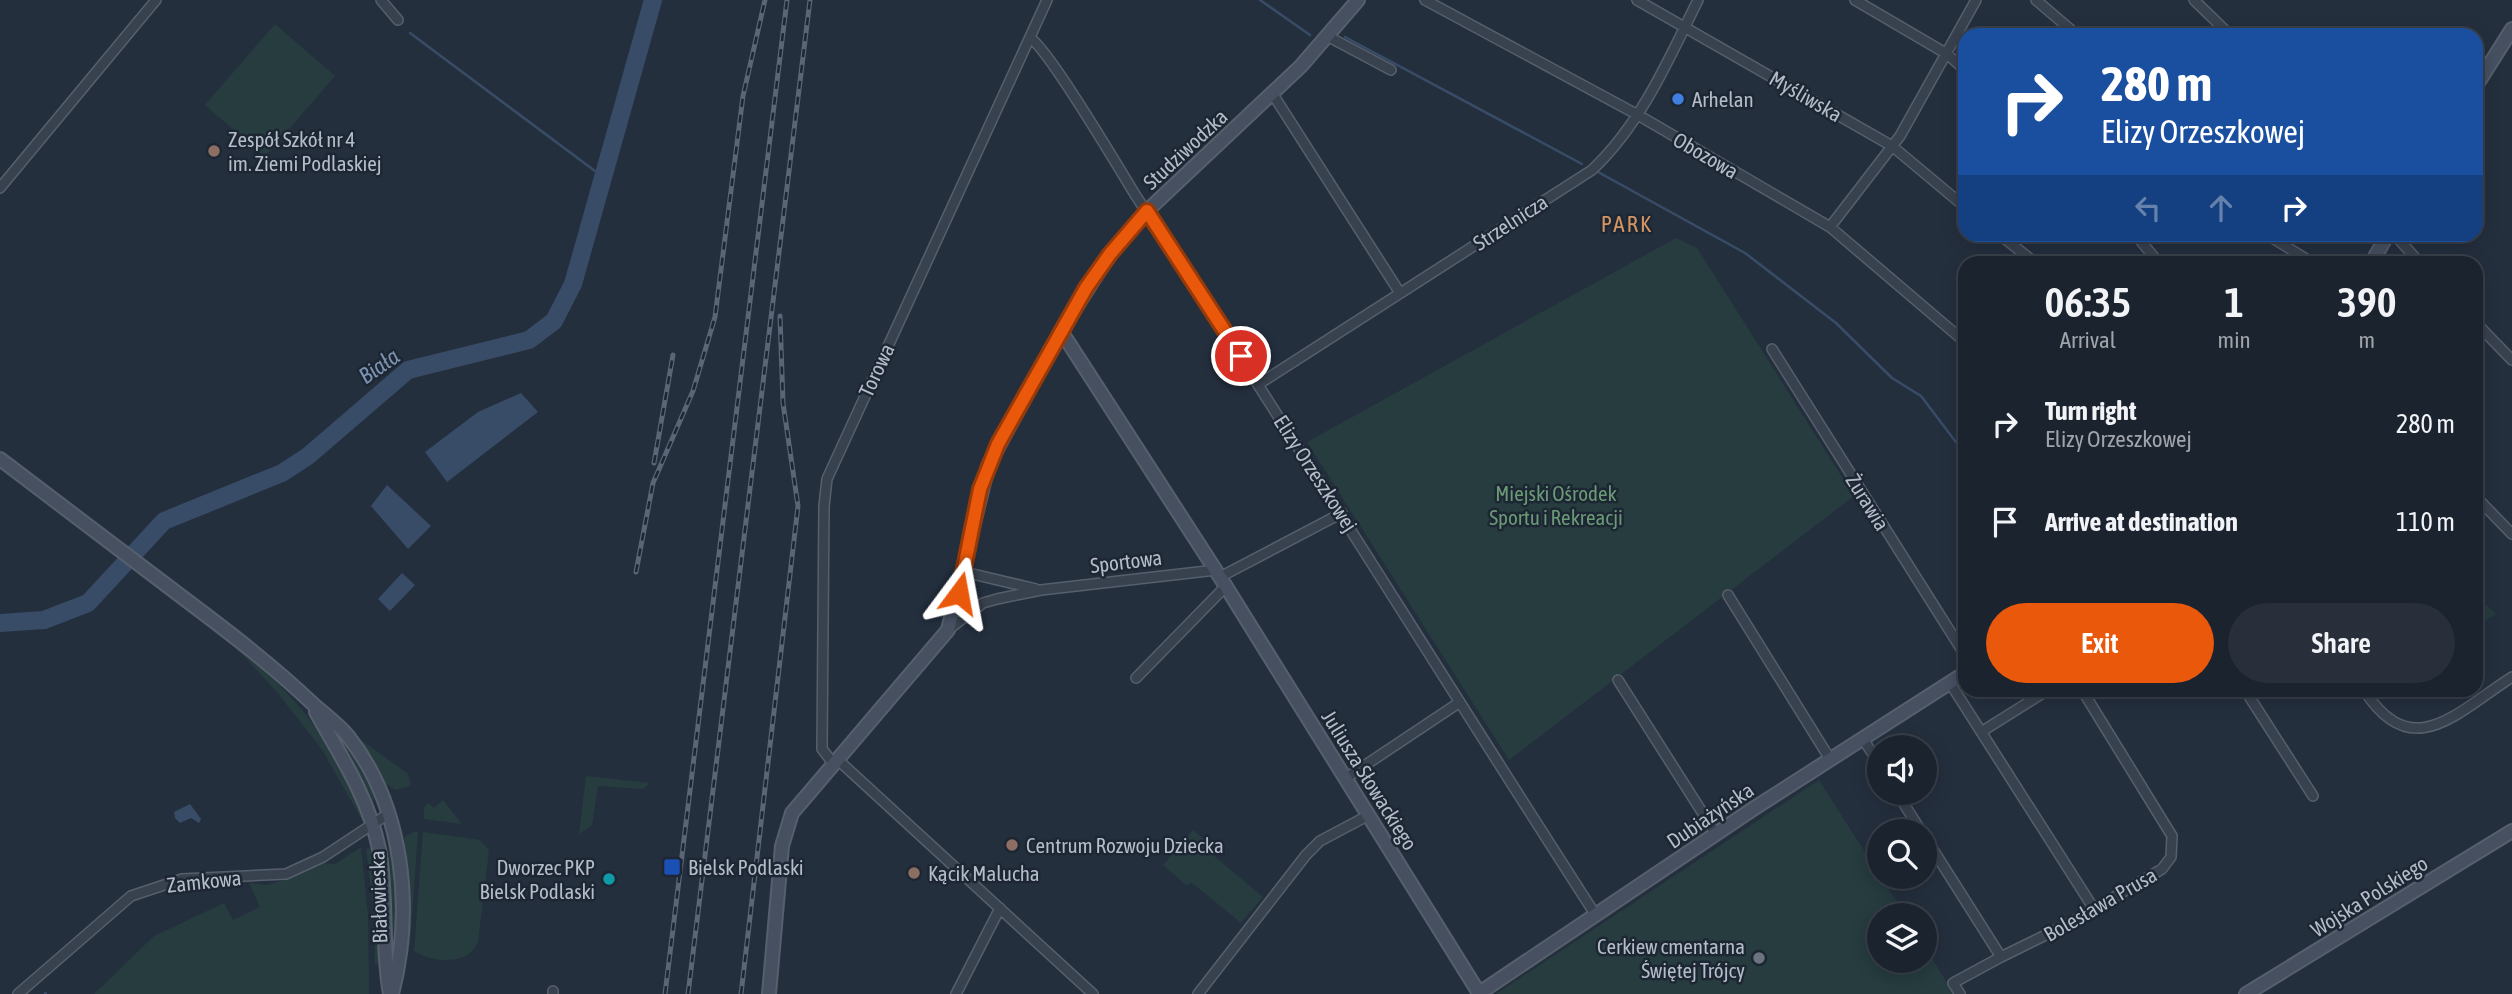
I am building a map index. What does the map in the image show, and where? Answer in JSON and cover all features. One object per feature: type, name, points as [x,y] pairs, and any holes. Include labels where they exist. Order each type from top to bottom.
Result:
[{"type":"street","points":[[0,188],[156,0]]},
{"type":"street","points":[[382,0],[398,20]]},
{"type":"street","name":"Torowa","points":[[835,761],[822,749],[824,506],[827,479],[1047,0]]},
{"type":"street","name":"Studziwodzka","points":[[964,572],[980,489],[988,466],[1061,331],[1110,254],[1147,211],[1329,37],[1359,0]]},
{"type":"street","name":"Obozowa","points":[[1425,0],[1638,114],[1830,227],[1958,336]]},
{"type":"street","name":"Myśliwska","points":[[1637,0],[1892,146],[1958,200]]},
{"type":"street","name":"Strzelnicza","points":[[1259,384],[1592,170],[1607,156],[1638,114],[1698,0]]},
{"type":"street","points":[[1855,0],[1947,54],[1958,64]]},
{"type":"street","points":[[1961,28],[1976,0]]},
{"type":"street","points":[[2036,0],[2069,28]]},
{"type":"street","points":[[2194,0],[2223,28]]},
{"type":"street","points":[[2483,75],[2512,29]]},
{"type":"street","points":[[1830,227],[1892,146],[1958,34]]},
{"type":"street","points":[[1329,37],[1391,70]]},
{"type":"street","name":"Elizy Orzeszkowej","points":[[1030,38],[1051,65],[1259,384],[1595,915]]},
{"type":"street","points":[[1272,93],[1400,293]]},
{"type":"street","points":[[2009,242],[2026,256]]},
{"type":"street","points":[[2142,242],[2153,256]]},
{"type":"street","points":[[2279,242],[2301,256]]},
{"type":"street","points":[[2401,242],[2413,256]]},
{"type":"street","points":[[2483,330],[2512,360]]},
{"type":"street","name":"Juliusza Słowackiego","points":[[1061,331],[1221,578],[1479,994]]},
{"type":"street","name":"Żurawia","points":[[1772,349],[1958,643]]},
{"type":"street","name":"Białowieska","points":[[0,459],[242,642],[347,736],[366,765],[388,814],[400,866],[402,903],[398,970],[391,994]]},
{"type":"street","points":[[2483,504],[2512,534]]},
{"type":"street","name":"Sportowa","points":[[769,994],[786,828],[802,799],[948,630],[983,603],[1041,590],[1221,578],[1342,513]]},
{"type":"street","name":"Sportowa","points":[[948,630],[964,572],[1041,590]]},
{"type":"street","points":[[1136,678],[1221,578]]},
{"type":"street","points":[[1728,596],[1830,760]]},
{"type":"street","points":[[2483,696],[2512,677]]},
{"type":"street","name":"Dubiażyńska","points":[[1479,994],[1716,834],[1958,678]]},
{"type":"street","points":[[1618,680],[1716,834]]},
{"type":"street","points":[[1950,683],[1958,696]]},
{"type":"street","points":[[1959,697],[2094,909]]},
{"type":"street","points":[[1981,732],[2037,697]]},
{"type":"street","name":"Bolesława Prusa","points":[[1960,994],[1954,983],[2094,909],[2162,869],[2171,857],[2174,844],[2172,836],[2086,697]]},
{"type":"street","points":[[2249,697],[2313,796]]},
{"type":"street","points":[[2369,697],[2389,722],[2422,730],[2437,725],[2481,697]]},
{"type":"street","name":"Białowieska","points":[[309,700],[351,772],[373,824],[383,881],[385,969],[391,994]]},
{"type":"street","points":[[1346,778],[1460,702]]},
{"type":"street","points":[[1863,739],[1867,745]]},
{"type":"street","points":[[835,761],[1093,994]]},
{"type":"street","name":"Zamkowa","points":[[18,994],[131,896],[182,879],[286,874],[323,857],[388,814]]},
{"type":"street","points":[[1198,994],[1306,855],[1320,841],[1369,815]]},
{"type":"street","name":"Wojska Polskiego","points":[[2246,994],[2512,831]]},
{"type":"street","points":[[1937,856],[2001,957]]},
{"type":"street","points":[[956,994],[1000,908]]},
{"type":"green space","points":[[275,24],[335,76],[265,157],[205,105]]},
{"type":"green space","name":"Miejski Ośrodek Sportu i Rekreacji","points":[[1676,238],[1697,248],[1854,496],[1509,760],[1307,442]]},
{"type":"green space","points":[[2483,602],[2496,614],[2483,622]]},
{"type":"green space","points":[[230,641],[284,690],[315,727],[341,768],[362,820],[321,748],[276,691]]},
{"type":"green space","points":[[327,721],[350,750],[376,798],[373,800]]},
{"type":"green space","points":[[361,740],[407,773],[410,786],[396,790],[383,783],[359,742]]},
{"type":"green space","points":[[586,776],[650,783],[643,789],[598,786],[592,825],[579,834]]},
{"type":"green space","points":[[1819,780],[1867,855],[1867,889],[1888,889],[1897,903],[1867,903],[1867,973],[1937,973],[1937,966],[1954,994],[1496,994]]},
{"type":"green space","points":[[443,800],[462,824],[424,819],[424,807],[429,803],[434,808]]},
{"type":"green space","points":[[1193,830],[1217,850],[1213,855],[1263,897],[1241,923],[1191,882],[1187,886],[1163,865]]},
{"type":"green space","points":[[418,832],[410,946],[407,942],[408,889],[404,837]]},
{"type":"green space","points":[[423,832],[480,840],[489,850],[478,942],[473,950],[459,959],[440,960],[414,951]]},
{"type":"green space","points":[[388,833],[395,885],[395,937],[390,930]]},
{"type":"green space","points":[[361,847],[368,914],[369,994],[94,994],[154,936],[224,903],[233,920],[260,907],[249,883],[267,885],[294,877],[321,863],[335,864]]},
{"type":"green space","points":[[371,848],[378,908],[378,964],[375,965],[373,908],[366,849]]},
{"type":"water","points":[[521,393],[538,412],[447,482],[425,452],[478,412]]},
{"type":"water","points":[[387,485],[431,526],[408,549],[371,506]]},
{"type":"water","points":[[402,573],[415,585],[390,611],[378,599]]},
{"type":"water","points":[[190,804],[201,819],[199,823],[191,818],[180,823],[174,812]]},
{"type":"waterway","name":"Biała","points":[[0,623],[44,620],[88,603],[164,521],[282,473],[308,456],[408,370],[529,340],[554,321],[573,284],[653,0]]},
{"type":"waterway","points":[[1260,0],[1310,35]]},
{"type":"waterway","points":[[410,33],[603,177]]},
{"type":"waterway","points":[[1345,37],[1582,164]]},
{"type":"waterway","points":[[1598,172],[1745,253],[1836,323],[1892,378],[1921,396],[1958,445]]},
{"type":"railway","points":[[636,572],[653,483],[693,391],[715,317],[743,96],[765,0]]},
{"type":"railway","points":[[665,994],[787,0]]},
{"type":"railway","points":[[688,994],[810,0]]},
{"type":"railway","points":[[741,994],[798,506],[783,403],[780,316]]},
{"type":"railway","points":[[654,463],[673,355]]},
{"type":"place","name":"Arhelan","points":[[1678,99]]},
{"type":"place","name":"Zespół Szkół nr 4 im. Ziemi Podlaskiej","points":[[214,151]]},
{"type":"place","name":"Centrum Rozwoju Dziecka","points":[[1012,845]]},
{"type":"place","name":"Bielsk Podlaski","points":[[672,867]]},
{"type":"place","name":"Kącik Malucha","points":[[914,873]]},
{"type":"place","name":"Dworzec PKP Bielsk Podlaski","points":[[609,879]]},
{"type":"place","name":"Cerkiew cmentarna Świętej Trójcy","points":[[1759,958]]},
{"type":"district","name":"PARK","points":[[1627,224]]},
{"type":"route","points":[[959,593],[980,489],[998,444],[1086,288],[1110,254],[1147,211],[1241,356]]}]
